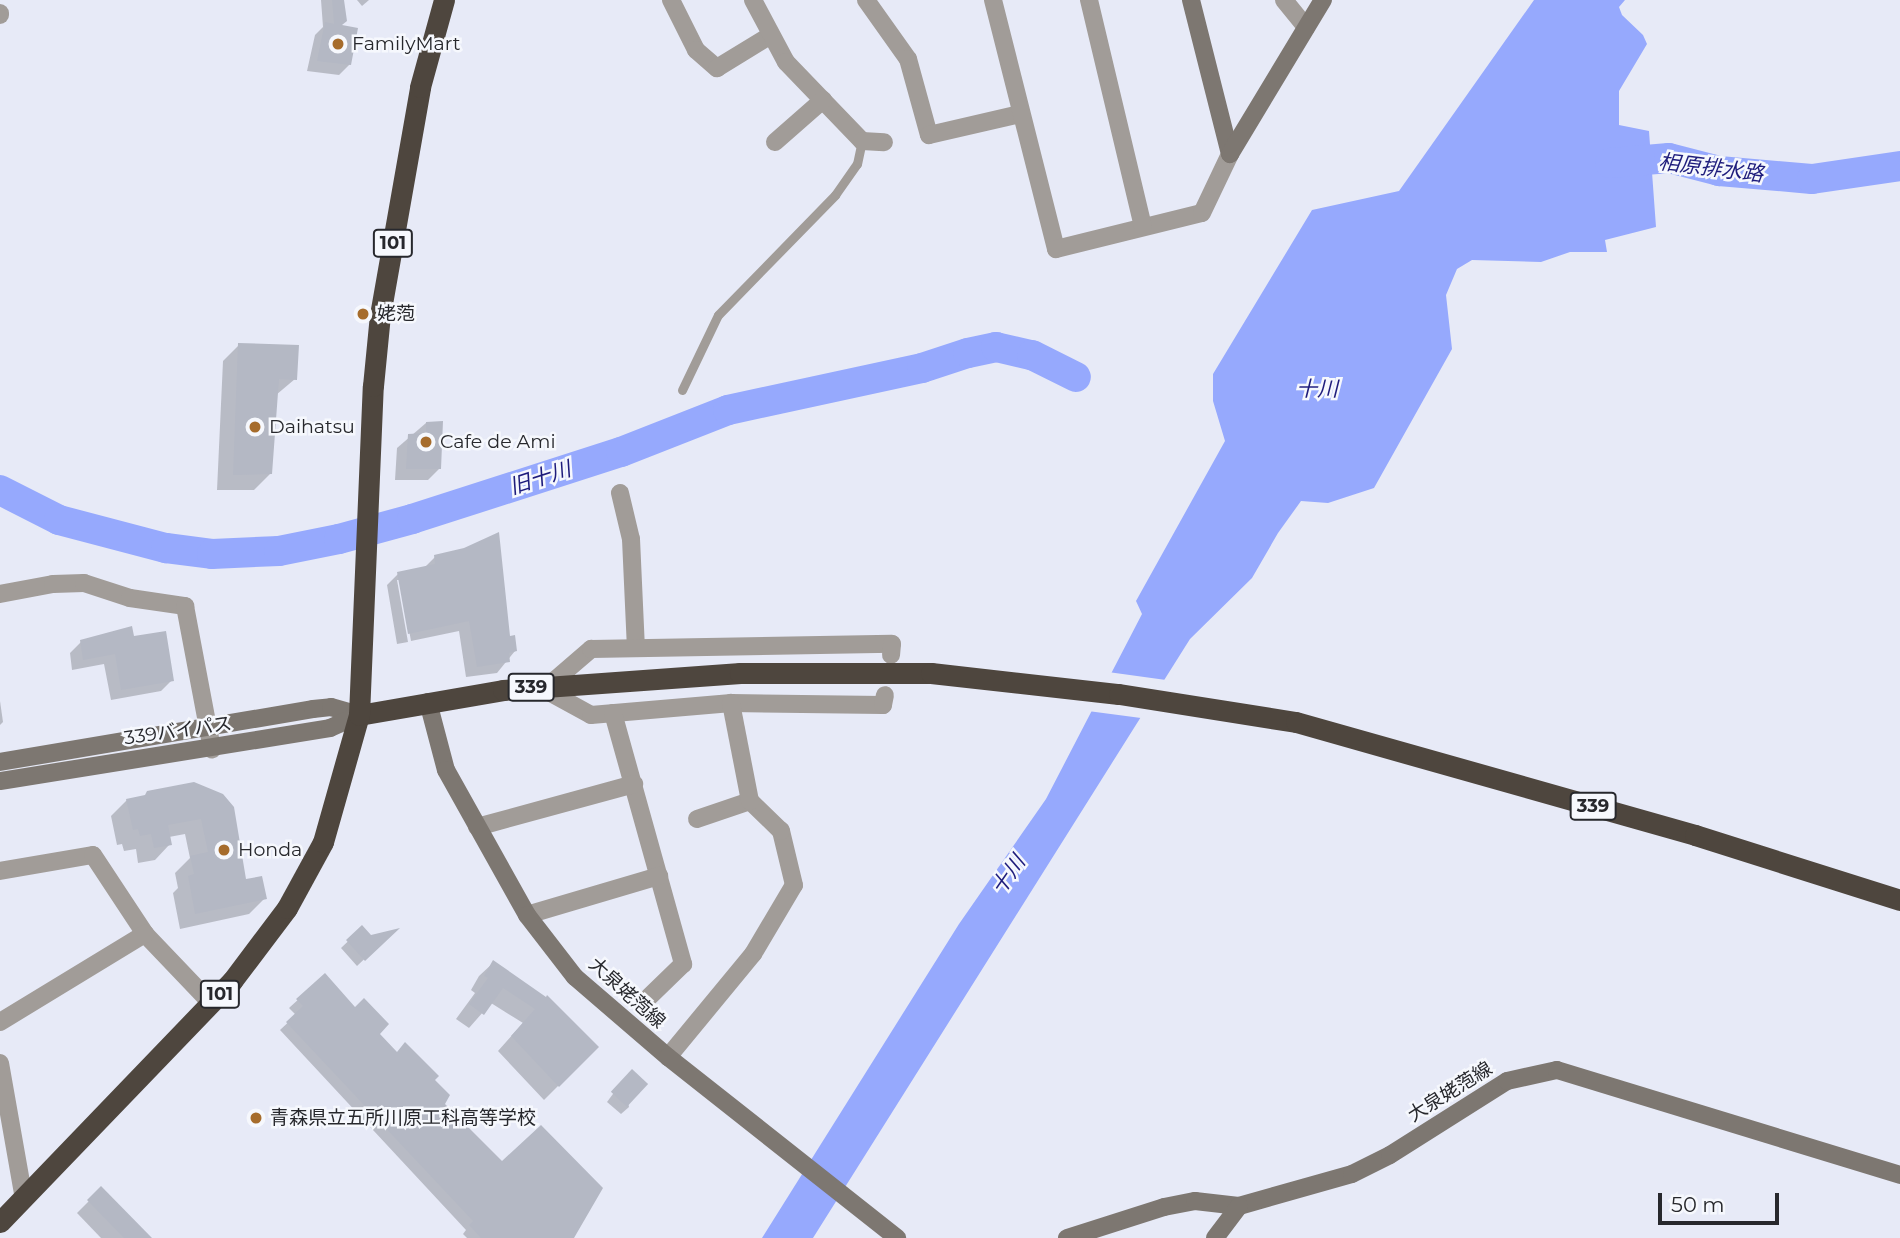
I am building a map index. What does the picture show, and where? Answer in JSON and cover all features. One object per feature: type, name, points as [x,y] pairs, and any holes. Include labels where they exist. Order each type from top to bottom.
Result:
[{"type":"highway","name":"101","points":[[0,1221],[232,981],[287,908],[323,842],[345,775],[359,715],[368,489],[380,315],[420,87],[440,2]]},
{"type":"highway","name":"339","points":[[359,715],[428,702],[544,686],[740,673],[931,673],[1119,694],[1296,722],[1695,835],[1900,900]]},
{"type":"main road","points":[[1191,0],[1230,154]]},
{"type":"main road","points":[[1230,154],[1322,0]]},
{"type":"main road","name":"大泉姥萢線","points":[[428,702],[446,770],[527,915],[575,977],[668,1057],[897,1238]]},
{"type":"main road","points":[[0,762],[331,707],[359,715]]},
{"type":"main road","name":"339バイパス","points":[[0,781],[330,728],[359,715]]},
{"type":"main road","name":"大泉姥萢線","points":[[1067,1238],[1164,1207],[1195,1201],[1239,1206],[1352,1174],[1390,1155],[1507,1081],[1557,1070],[1900,1175]]},
{"type":"main road","points":[[1215,1238],[1239,1206]]},
{"type":"street","points":[[671,0],[696,50],[717,68],[771,35]]},
{"type":"street","points":[[753,0],[786,62],[862,142],[884,142]]},
{"type":"street","points":[[866,0],[908,59],[929,135],[1020,114]]},
{"type":"street","points":[[993,0],[1056,249],[1202,212],[1230,154]]},
{"type":"street","points":[[1089,0],[1143,226]]},
{"type":"street","points":[[1284,0],[1306,27]]},
{"type":"street","points":[[775,142],[823,100]]},
{"type":"street","points":[[620,493],[631,539],[636,648]]},
{"type":"street","points":[[0,594],[53,584],[84,583],[130,598],[184,606],[212,748]]},
{"type":"street","points":[[885,695],[883,705],[731,703],[591,715],[544,686],[591,649],[892,644],[891,655]]},
{"type":"street","points":[[668,1057],[753,954],[794,885],[781,831],[750,801],[731,703]]},
{"type":"street","points":[[613,713],[683,964],[649,997]]},
{"type":"street","points":[[477,827],[634,784]]},
{"type":"street","points":[[697,819],[750,801]]},
{"type":"street","points":[[0,871],[93,855],[145,933],[211,1003]]},
{"type":"street","points":[[527,915],[659,876]]},
{"type":"street","points":[[0,1022],[145,933]]},
{"type":"street","points":[[0,1063],[23,1199]]},
{"type":"lane","points":[[682,390],[718,316],[835,195],[857,164],[862,142]]},
{"type":"water","name":"十川","points":[[1534,0],[1625,0],[1619,7],[1622,15],[1643,35],[1647,44],[1619,91],[1619,125],[1649,131],[1656,227],[1605,240],[1607,252],[1570,252],[1541,262],[1472,260],[1457,269],[1446,295],[1452,349],[1374,488],[1328,503],[1301,501],[1278,533],[1252,578],[1190,639],[813,1238],[762,1238],[959,924],[1046,799],[1142,614],[1136,601],[1225,441],[1213,401],[1213,374],[1312,210],[1399,191]]},
{"type":"pier","points":[[1108,672],[1166,680],[1141,718],[1088,711]]},
{"type":"building","name":"FamilyMart","points":[[332,0],[344,0],[347,21],[342,25],[358,28],[351,65],[317,61],[325,22],[334,24]]},
{"type":"building","name":"Daihatsu","points":[[238,343],[299,345],[297,380],[279,379],[272,474],[233,475]]},
{"type":"building","name":"Cafe de Ami","points":[[443,421],[441,469],[406,469],[408,434],[426,433],[426,422]]},
{"type":"building","points":[[499,532],[510,636],[515,635],[517,651],[509,653],[510,662],[477,667],[469,621],[408,634],[397,572],[435,564],[434,555],[464,548]]},
{"type":"building","points":[[132,626],[134,636],[166,631],[174,681],[121,690],[115,654],[83,660],[80,640]]},
{"type":"building","name":"Honda","points":[[194,782],[223,794],[234,807],[246,879],[262,876],[267,899],[195,914],[188,876],[194,874],[190,856],[208,852],[201,819],[168,825],[172,845],[154,848],[151,834],[140,836],[138,829],[133,830],[126,799],[145,795],[147,791]]},
{"type":"building","points":[[362,925],[371,935],[400,928],[365,961],[346,940]]},
{"type":"building","points":[[493,960],[546,997],[547,995],[599,1047],[559,1087],[511,1036],[535,1009],[503,988],[484,1015],[469,1004],[488,978],[484,976]]},
{"type":"building","points":[[325,973],[355,1007],[364,998],[389,1024],[380,1034],[397,1052],[405,1042],[439,1076],[435,1080],[450,1095],[445,1104],[502,1161],[541,1125],[603,1188],[574,1238],[481,1238],[469,1225],[473,1221],[286,1022],[303,1006],[296,999]]},
{"type":"building","points":[[632,1069],[648,1084],[627,1107],[611,1092]]},
{"type":"building","points":[[101,1186],[152,1238],[124,1238],[87,1200]]},
{"type":"waterway","name":"相原排水路","points":[[1610,163],[1669,158],[1719,171],[1812,179],[1900,166]]},
{"type":"waterway","name":"旧十川","points":[[0,490],[59,520],[166,548],[212,554],[279,551],[339,539],[412,519],[621,452],[728,410],[922,368],[968,353],[996,347],[1032,355],[1076,377]]},
{"type":"place","name":"FamilyMart","points":[[338,44]]},
{"type":"place","name":"姥萢","points":[[363,314]]},
{"type":"place","name":"Daihatsu","points":[[255,427]]},
{"type":"place","name":"Cafe de Ami","points":[[426,442]]},
{"type":"place","name":"Honda","points":[[224,850]]},
{"type":"place","name":"青森県立五所川原工科高等学校","points":[[256,1118]]}]
